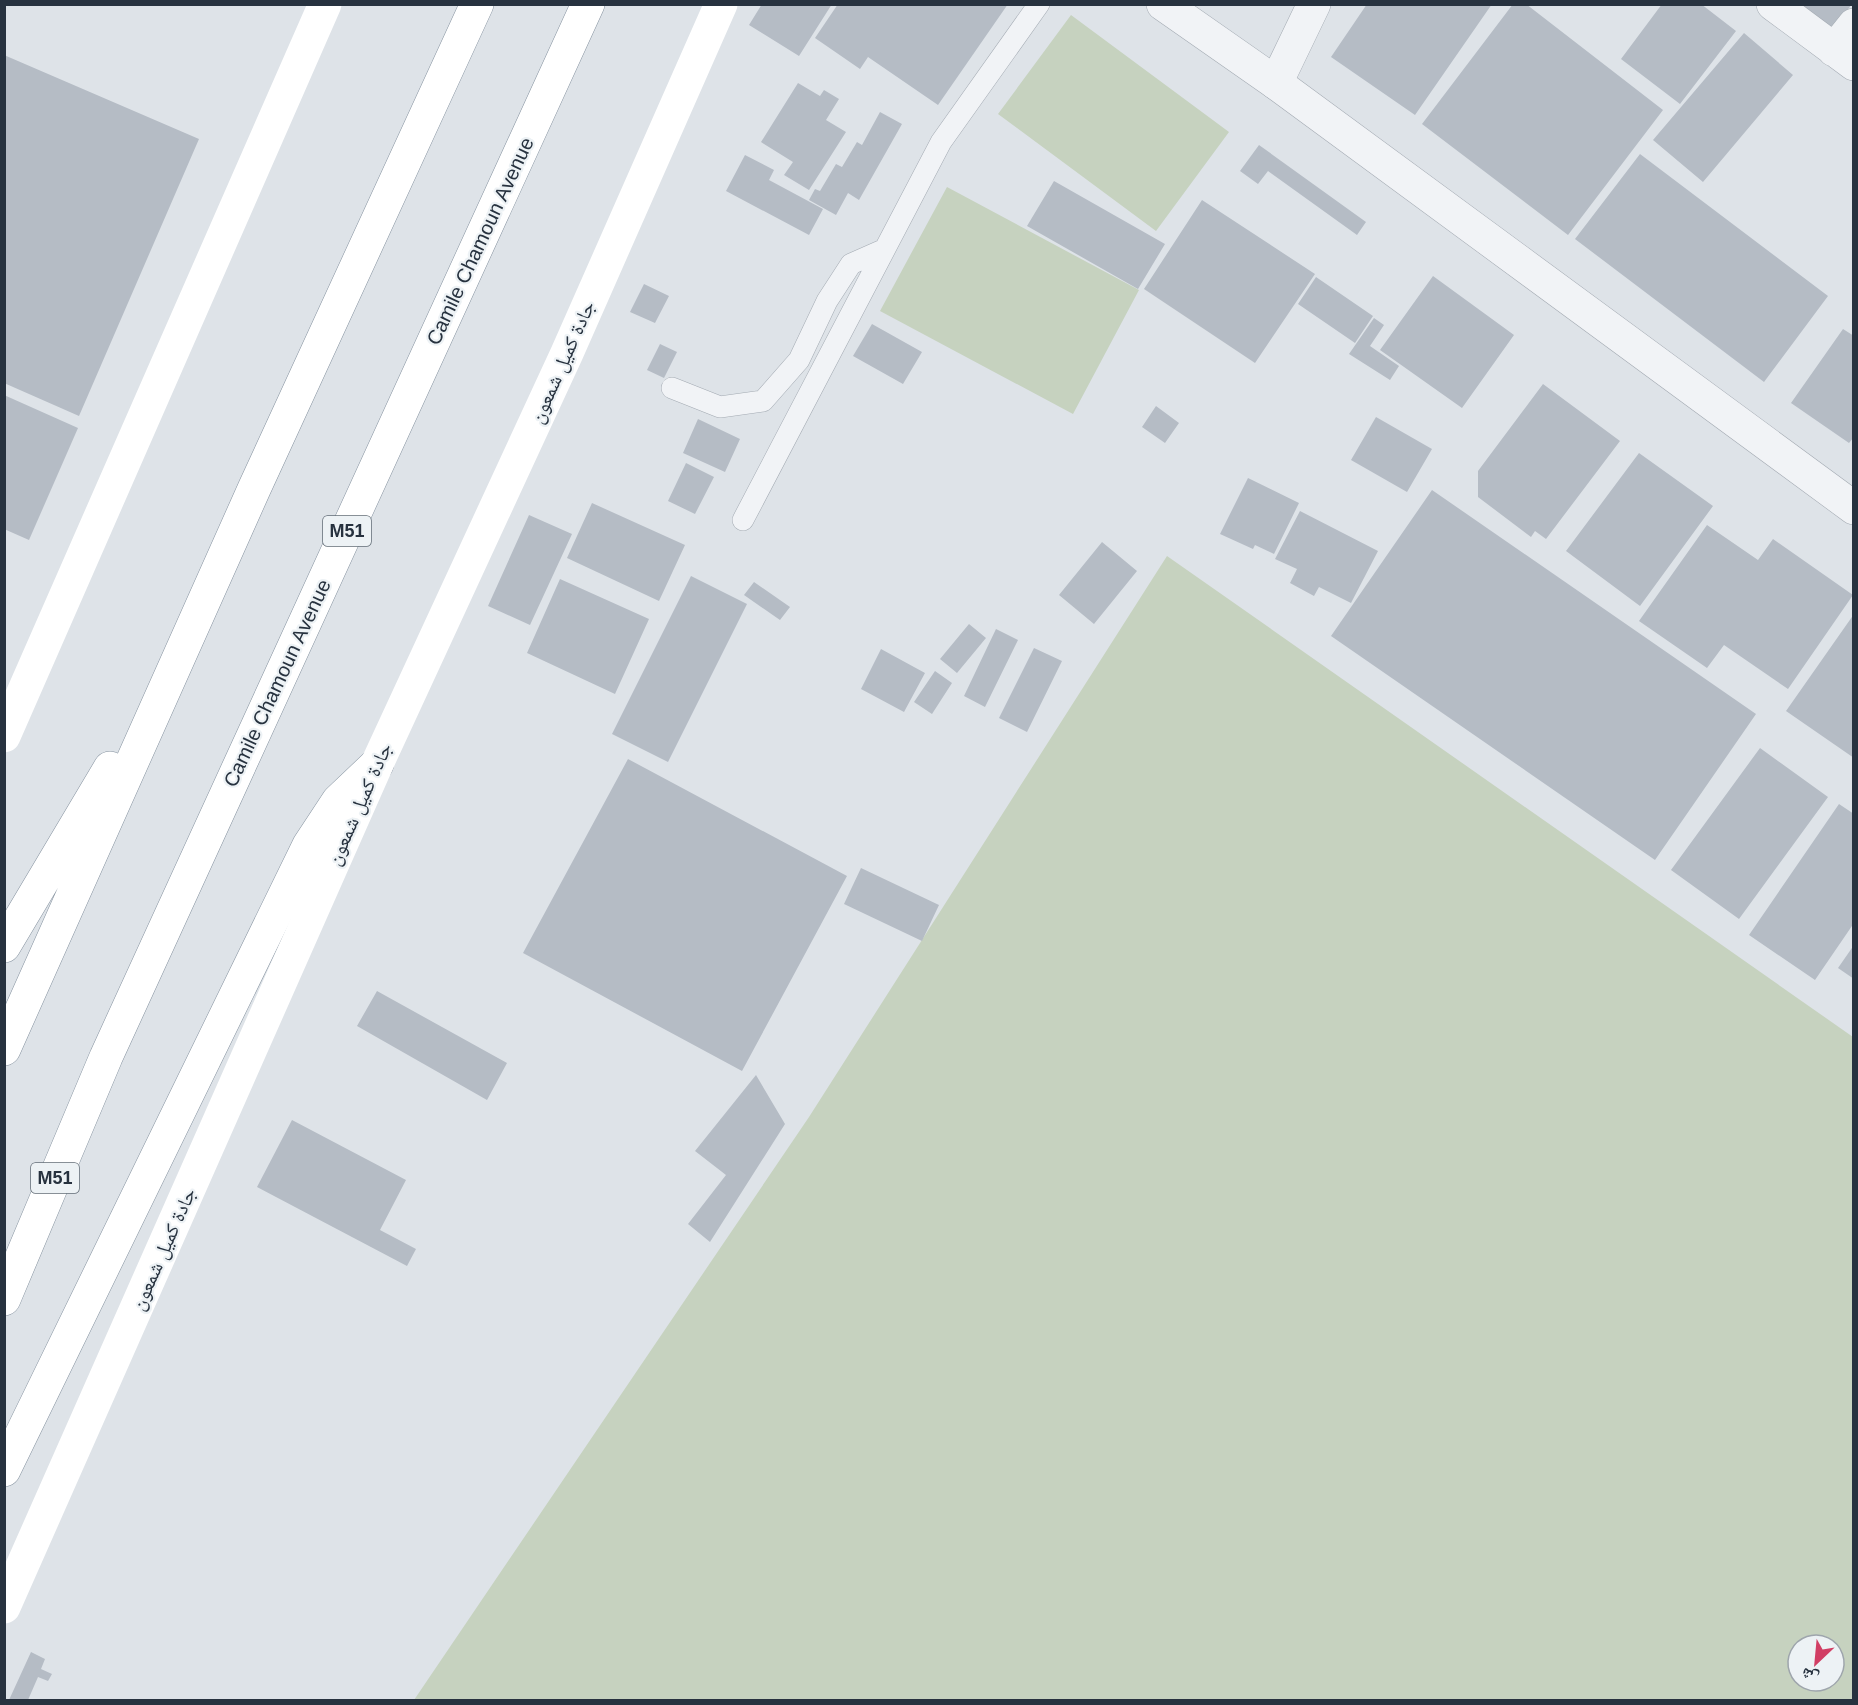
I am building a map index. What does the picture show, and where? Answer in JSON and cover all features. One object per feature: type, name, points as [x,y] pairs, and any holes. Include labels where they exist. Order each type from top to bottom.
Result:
[{"type":"main road","points":[[4,736],[326,4]]},
{"type":"main road","points":[[4,1049],[264,467],[477,4]]},
{"type":"main road","name":"Camile Chamoun Avenue","points":[[4,1299],[106,1057],[588,4]]},
{"type":"main road","name":"جادة كميل شمعون","points":[[4,1607],[377,764],[567,353],[721,4]]},
{"type":"main road","points":[[4,946],[189,635]]},
{"type":"main road","points":[[4,1470],[309,845],[339,801],[377,764]]},
{"type":"street","points":[[1163,4],[1276,83],[1854,508]]},
{"type":"street","points":[[1276,83],[1314,4]]},
{"type":"street","points":[[1773,4],[1847,46]]},
{"type":"lane","points":[[743,520],[941,142],[1039,4]]},
{"type":"lane","points":[[672,388],[720,407],[763,401],[799,360],[827,301],[851,264],[885,249]]},
{"type":"green space","points":[[1071,15],[1229,132],[1156,231],[998,114]]},
{"type":"green space","points":[[947,187],[1139,290],[1073,414],[880,311]]},
{"type":"green space","points":[[1167,556],[1853,1037],[1853,1700],[414,1700],[809,1117]]},
{"type":"building","points":[[762,4],[832,4],[799,56],[749,25]]},
{"type":"building","points":[[838,4],[1008,4],[938,105],[868,57],[860,69],[815,38]]},
{"type":"building","points":[[1367,4],[1492,4],[1415,115],[1331,57]]},
{"type":"building","points":[[1513,4],[1526,4],[1663,110],[1568,235],[1422,124]]},
{"type":"building","points":[[1662,4],[1701,4],[1736,31],[1680,104],[1621,59]]},
{"type":"building","points":[[1801,4],[1852,4],[1833,29]]},
{"type":"building","points":[[1744,33],[1793,75],[1703,182],[1653,140]]},
{"type":"building","points":[[4,55],[199,139],[79,416],[4,383]]},
{"type":"building","points":[[798,83],[820,96],[824,90],[839,99],[826,120],[846,132],[809,190],[784,175],[793,162],[761,142]]},
{"type":"building","points":[[880,112],[902,124],[859,200],[848,193],[836,215],[809,200],[815,189],[820,191],[836,164],[842,167],[857,142],[862,145]]},
{"type":"building","points":[[1259,145],[1366,222],[1357,235],[1268,171],[1258,184],[1240,171]]},
{"type":"building","points":[[1640,154],[1828,296],[1764,382],[1575,239]]},
{"type":"building","points":[[745,155],[774,170],[769,180],[823,209],[809,235],[726,191]]},
{"type":"building","points":[[1054,181],[1165,244],[1138,289],[1027,226]]},
{"type":"building","points":[[1202,200],[1315,274],[1255,363],[1144,289]]},
{"type":"building","points":[[1433,276],[1514,335],[1462,408],[1380,350]]},
{"type":"building","points":[[1316,277],[1373,316],[1355,343],[1298,304]]},
{"type":"building","points":[[644,284],[669,296],[655,323],[630,312]]},
{"type":"building","points":[[1374,318],[1384,325],[1370,346],[1399,366],[1390,380],[1349,354]]},
{"type":"building","points":[[872,324],[922,352],[903,384],[853,356]]},
{"type":"building","points":[[1843,329],[1854,336],[1854,437],[1849,443],[1791,403]]},
{"type":"building","points":[[660,344],[677,352],[664,378],[647,370]]},
{"type":"building","points":[[1543,384],[1620,441],[1546,539],[1535,531],[1531,537],[1478,497],[1478,471]]},
{"type":"building","points":[[4,395],[78,428],[29,540],[4,529]]},
{"type":"building","points":[[1156,406],[1179,423],[1165,443],[1142,427]]},
{"type":"building","points":[[1376,417],[1432,449],[1407,492],[1351,460]]},
{"type":"building","points":[[698,419],[740,439],[725,472],[683,453]]},
{"type":"building","points":[[1639,453],[1713,506],[1640,606],[1566,551]]},
{"type":"building","points":[[686,463],[714,477],[695,514],[668,501]]},
{"type":"building","points":[[1248,478],[1299,503],[1274,554],[1255,545],[1253,549],[1220,534]]},
{"type":"building","points":[[1432,490],[1756,714],[1655,860],[1331,636]]},
{"type":"building","points":[[592,503],[685,545],[659,601],[567,558]]},
{"type":"building","points":[[1300,511],[1378,551],[1351,603],[1319,587],[1314,596],[1290,583],[1297,569],[1275,559]]},
{"type":"building","points":[[529,515],[572,534],[530,625],[488,606]]},
{"type":"building","points":[[1707,525],[1758,560],[1773,539],[1853,595],[1788,689],[1724,645],[1707,668],[1639,621]]},
{"type":"building","points":[[1102,542],[1137,571],[1094,624],[1059,595]]},
{"type":"building","points":[[691,576],[747,604],[668,762],[612,734]]},
{"type":"building","points":[[560,579],[649,619],[615,694],[527,653]]},
{"type":"building","points":[[754,582],[790,607],[780,620],[744,595]]},
{"type":"building","points":[[1854,614],[1854,758],[1786,711]]},
{"type":"building","points":[[969,624],[986,638],[957,673],[940,659]]},
{"type":"building","points":[[996,629],[1018,640],[985,707],[964,696]]},
{"type":"building","points":[[1034,648],[1062,661],[1027,732],[999,718]]},
{"type":"building","points":[[881,649],[925,673],[904,712],[861,689]]},
{"type":"building","points":[[935,671],[952,683],[932,714],[914,702]]},
{"type":"building","points":[[1760,748],[1828,797],[1739,919],[1671,870]]},
{"type":"building","points":[[628,759],[847,876],[742,1071],[523,953]]},
{"type":"building","points":[[1839,804],[1854,814],[1854,923],[1815,980],[1749,935]]},
{"type":"building","points":[[861,868],[939,905],[922,941],[844,904]]},
{"type":"building","points":[[1854,945],[1854,979],[1838,968]]},
{"type":"building","points":[[377,991],[507,1063],[487,1100],[357,1026]]},
{"type":"building","points":[[756,1075],[785,1124],[710,1242],[688,1224],[726,1175],[695,1151]]},
{"type":"building","points":[[292,1120],[406,1180],[380,1230],[416,1249],[407,1266],[257,1187]]},
{"type":"building","points":[[31,1652],[45,1659],[41,1669],[52,1674],[48,1681],[38,1677],[28,1700],[9,1700]]}]
